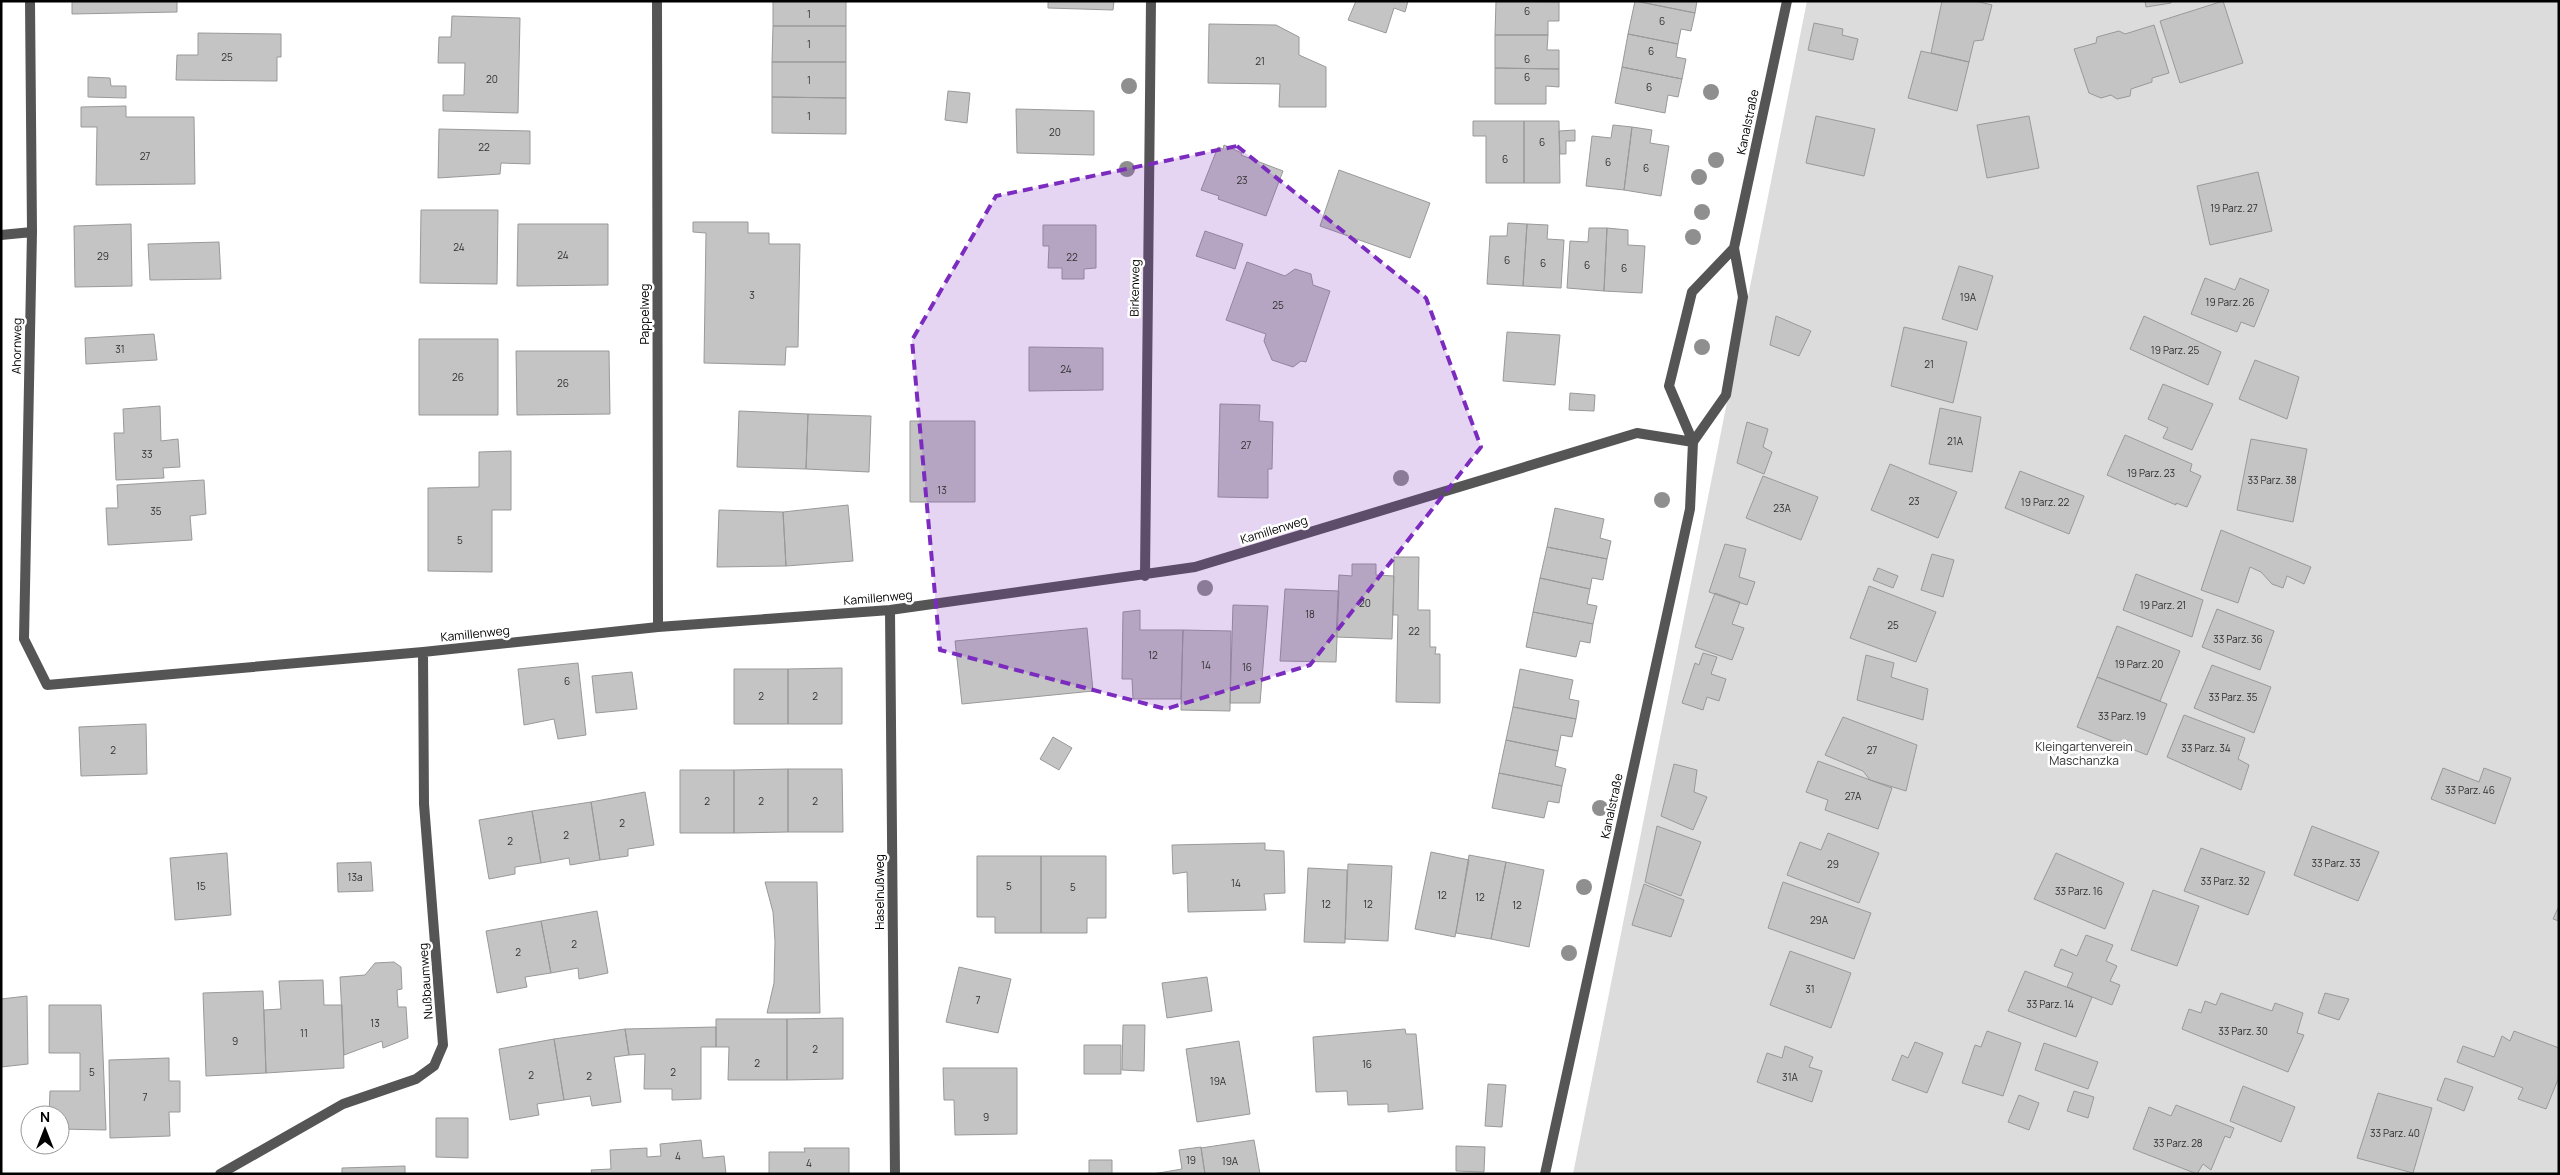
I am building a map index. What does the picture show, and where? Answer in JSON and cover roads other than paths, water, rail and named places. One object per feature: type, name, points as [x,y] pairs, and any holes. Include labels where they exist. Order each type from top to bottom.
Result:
[{"type":"street","name":"Ahornweg","points":[[30,1],[32,232],[24,638],[46,685]]},
{"type":"street","name":"Pappelweg","points":[[657,1],[658,627]]},
{"type":"street","name":"Birkenweg","points":[[1145,576],[1151,1]]},
{"type":"street","name":"Kanalstraße","points":[[1693,442],[1726,395],[1743,297],[1734,248],[1787,1]]},
{"type":"street","points":[[1,234],[32,232]]},
{"type":"street","name":"Kanalstraße","points":[[1544,1174],[1690,509],[1693,442],[1669,386],[1692,292],[1734,248]]},
{"type":"street","name":"Kamillenweg","points":[[46,685],[424,652],[658,627],[890,610],[1145,576],[1195,567],[1637,433],[1693,442]]},
{"type":"street","name":"Haselnußweg","points":[[890,610],[895,1174]]},
{"type":"street","name":"Nußbaumweg","points":[[220,1174],[343,1104],[416,1079],[434,1066],[442,1052],[443,1045],[424,804],[424,652]]},
{"type":"park label","name":"Kleingartenverein Maschanzka","points":[[2084,754]]}]
